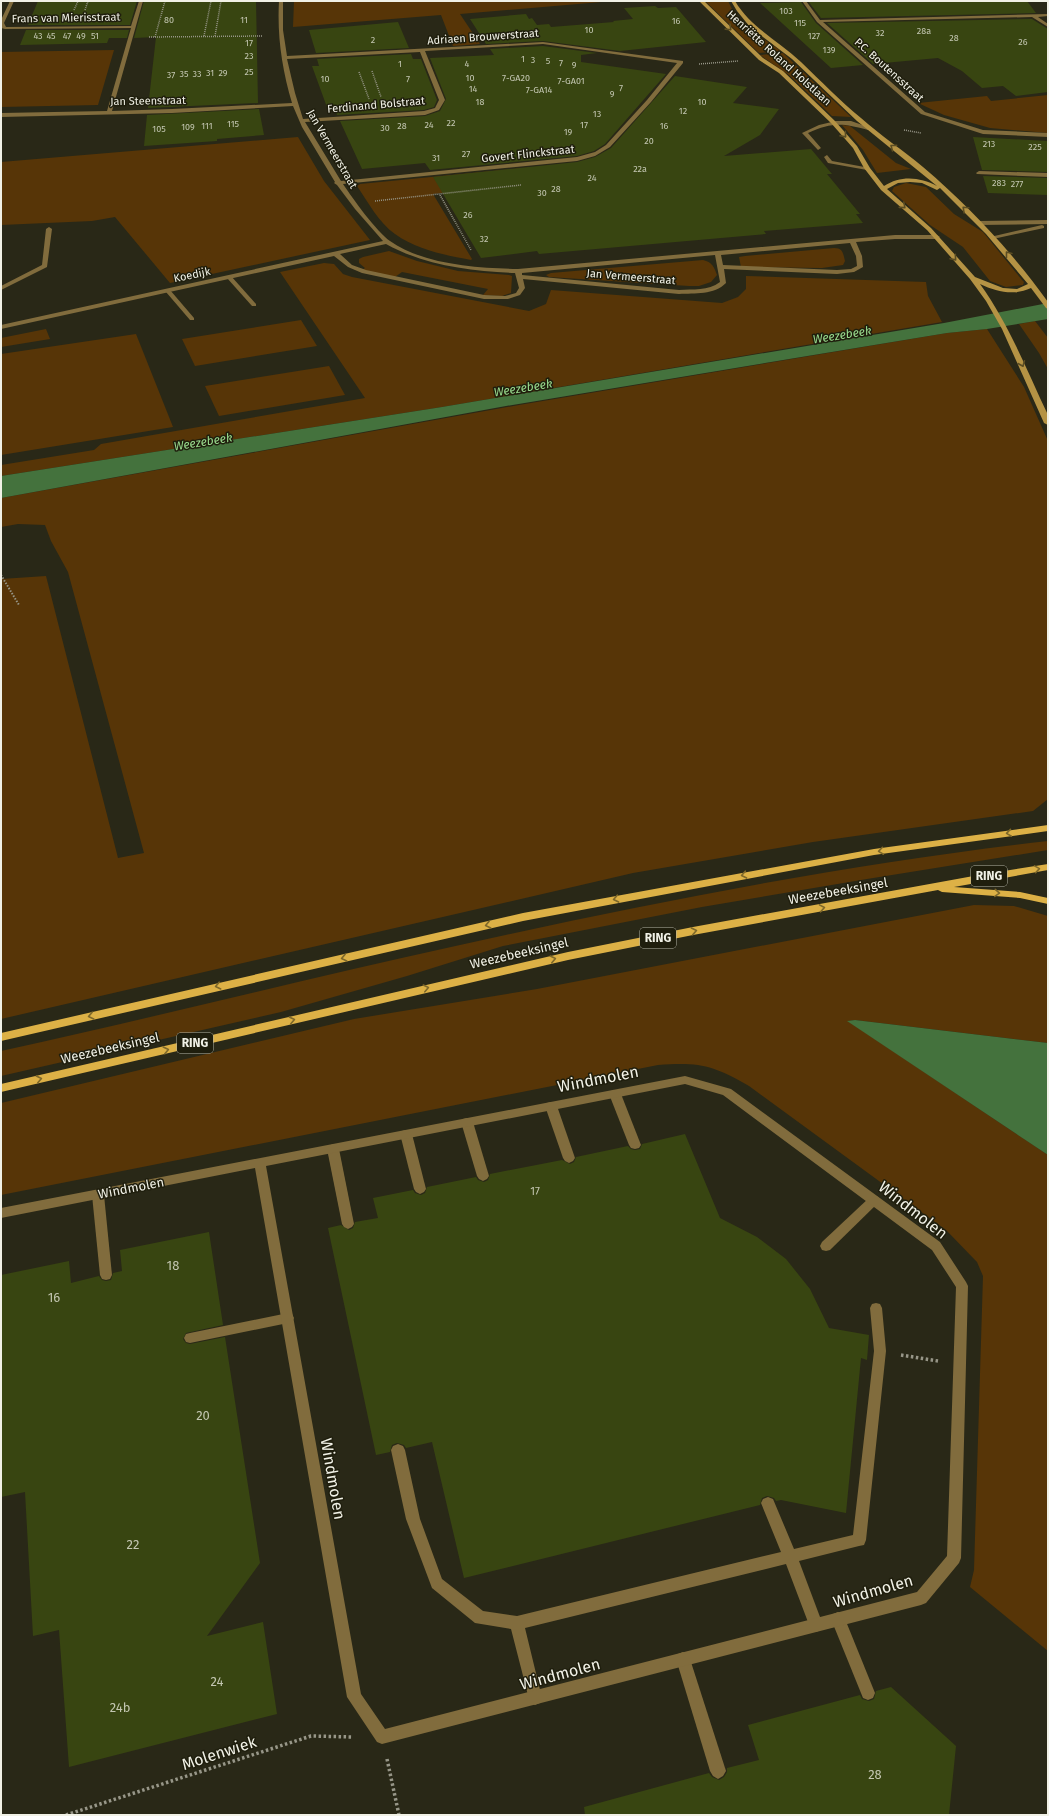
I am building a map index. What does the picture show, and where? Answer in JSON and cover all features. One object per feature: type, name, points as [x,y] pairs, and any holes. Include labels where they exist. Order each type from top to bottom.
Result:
[{"type":"main road","name":"Henriëtte Roland Holstlaan","points":[[701,1],[761,59],[781,72],[833,122],[855,147],[867,168],[883,189],[929,229],[972,278],[1005,329],[1048,422]]},
{"type":"main road","name":"Henriëtte Roland Holstlaan","points":[[733,1],[737,10],[759,32],[784,49],[868,128],[951,195],[993,237],[1046,304]]},
{"type":"main road","points":[[883,189],[895,181],[914,180],[928,183],[951,195]]},
{"type":"main road","points":[[972,278],[1003,292],[1019,291],[1032,285]]},
{"type":"main road","points":[[1,1037],[523,917],[874,852],[1048,828]]},
{"type":"main road","name":"Weezebeeksingel","points":[[1,1088],[568,956],[693,931],[979,878],[1048,867]]},
{"type":"main road","points":[[930,888],[1020,895],[1048,901]]},
{"type":"street","name":"Frans van Mierisstraat","points":[[12,1],[2,24],[5,28],[134,27]]},
{"type":"street","points":[[109,112],[141,1]]},
{"type":"street","name":"Jan Vermeerstraat","points":[[281,1],[284,58],[295,104],[302,121],[338,183],[353,204],[387,242],[403,250],[450,265],[482,270],[679,292],[716,289],[723,283],[722,267],[718,254]]},
{"type":"street","name":"P.C. Boutensstraat","points":[[804,1],[819,21],[923,113],[983,132],[1048,136]]},
{"type":"street","points":[[819,21],[1048,14]]},
{"type":"street","points":[[1033,15],[1048,26]]},
{"type":"street","name":"Adriaen Brouwerstraat","points":[[284,58],[543,43],[681,62]]},
{"type":"street","name":"Ferdinand Bolstraat","points":[[302,121],[425,113],[437,109],[442,100],[422,51]]},
{"type":"street","name":"Govert Flinckstraat","points":[[338,183],[577,159],[592,156],[608,146],[649,101],[681,62]]},
{"type":"street","name":"Jan Steenstraat","points":[[1,115],[172,112],[295,104]]},
{"type":"street","points":[[818,148],[805,133],[824,124],[833,122],[850,122],[868,128]]},
{"type":"street","points":[[826,157],[830,162],[867,168]]},
{"type":"street","points":[[979,173],[1048,175]]},
{"type":"street","points":[[979,223],[1048,222]]},
{"type":"street","points":[[993,237],[1048,226]]},
{"type":"street","points":[[1,288],[45,266],[49,229]]},
{"type":"street","name":"Jan Vermeerstraat","points":[[519,274],[874,240],[929,229]]},
{"type":"street","name":"Jan Vermeerstraat","points":[[895,237],[937,237]]},
{"type":"street","points":[[722,267],[837,272],[852,271],[860,267],[859,256],[852,241]]},
{"type":"street","name":"Koedijk","points":[[1,327],[387,242]]},
{"type":"street","points":[[336,254],[350,266],[364,272],[484,297],[506,298],[518,294],[522,288],[519,274]]},
{"type":"street","points":[[229,277],[254,305]]},
{"type":"street","points":[[168,291],[192,319]]},
{"type":"street","name":"Windmolen","points":[[1,1213],[685,1080],[727,1092],[936,1246],[962,1286],[954,1558],[921,1598],[382,1737],[354,1697],[260,1163]]},
{"type":"street","points":[[615,1094],[635,1145]]},
{"type":"street","points":[[551,1106],[569,1158]]},
{"type":"street","points":[[467,1122],[483,1176]]},
{"type":"street","points":[[406,1134],[420,1189]]},
{"type":"street","points":[[334,1149],[348,1224]]},
{"type":"street","points":[[98,1195],[106,1275]]},
{"type":"street","points":[[826,1246],[874,1200]]},
{"type":"street","points":[[398,1450],[413,1519],[437,1583],[480,1618],[517,1623],[859,1540],[880,1351],[876,1308]]},
{"type":"street","points":[[190,1338],[288,1318]]},
{"type":"street","points":[[768,1503],[816,1625]]},
{"type":"street","points":[[838,1619],[868,1693]]},
{"type":"street","points":[[517,1623],[535,1698]]},
{"type":"street","points":[[683,1660],[718,1771]]},
{"type":"path","points":[[155,37],[164,1]]},
{"type":"path","points":[[204,36],[211,1]]},
{"type":"path","points":[[215,36],[221,1]]},
{"type":"path","points":[[131,37],[282,35]]},
{"type":"path","points":[[366,54],[387,115]]},
{"type":"path","points":[[353,55],[375,116]]},
{"type":"path","points":[[681,62],[706,64],[738,62]]},
{"type":"path","points":[[440,195],[482,270]]},
{"type":"path","points":[[1,575],[6,581],[19,605]]},
{"type":"path","points":[[880,1351],[960,1365]]},
{"type":"path","name":"Molenwiek","points":[[66,1815],[311,1736],[382,1737]]},
{"type":"path","points":[[382,1737],[399,1815]]},
{"type":"shaded area","points":[[294,1],[613,1],[460,14],[480,44],[453,46],[441,15],[293,27]]},
{"type":"shaded area","points":[[705,1],[728,1],[734,13],[758,35],[781,51],[759,53]]},
{"type":"shaded area","points":[[114,50],[98,105],[1,107],[1,52]]},
{"type":"shaded area","points":[[783,53],[851,117],[832,116],[789,75],[760,55]]},
{"type":"shaded area","points":[[1048,95],[1048,133],[990,128],[944,115],[918,103],[987,96],[991,101]]},
{"type":"shaded area","points":[[842,125],[850,126],[896,163],[911,169],[877,173],[863,150]]},
{"type":"shaded area","points":[[298,137],[324,181],[370,240],[170,283],[115,217],[92,221],[1,225],[1,162]]},
{"type":"shaded area","points":[[564,164],[465,190],[433,194],[472,259],[471,260],[441,254],[404,240],[384,224],[357,186],[360,184]]},
{"type":"shaded area","points":[[906,183],[926,187],[954,214],[983,232],[1024,282],[1023,285],[1006,287],[990,281],[963,247],[930,225],[892,191],[894,187]]},
{"type":"shaded area","points":[[834,248],[841,250],[845,261],[843,265],[822,268],[741,267],[739,257],[745,256]]},
{"type":"shaded area","points":[[389,251],[417,261],[458,271],[512,276],[511,293],[502,296],[483,295],[488,289],[402,272],[395,277],[362,270],[365,268],[359,263],[359,259]]},
{"type":"shaded area","points":[[703,260],[712,265],[717,275],[711,282],[699,286],[549,277],[546,275],[551,273]]},
{"type":"shaded area","points":[[324,263],[334,264],[343,274],[352,277],[529,311],[546,304],[551,290],[722,303],[738,297],[746,289],[746,276],[926,282],[928,296],[942,322],[442,407],[1,476],[1,465],[94,450],[101,444],[365,398],[280,272]]},
{"type":"shaded area","points":[[1048,303],[1048,319],[987,329],[947,333],[506,406],[1,498],[1,476],[442,407],[944,323]]},
{"type":"shaded area","points":[[301,320],[317,346],[195,366],[182,339]]},
{"type":"shaded area","points":[[1035,321],[1048,338],[1048,369],[1019,324]]},
{"type":"shaded area","points":[[46,329],[50,339],[1,347],[1,338]]},
{"type":"shaded area","points":[[987,329],[1024,387],[1048,441],[1048,799],[1033,811],[813,842],[633,873],[1,1019],[1,579],[46,576],[118,858],[144,853],[68,572],[51,541],[45,525],[18,524],[1,527],[1,498],[519,405],[947,333]]},
{"type":"shaded area","points":[[136,334],[173,427],[1,455],[1,354]]},
{"type":"shaded area","points":[[329,366],[345,395],[219,416],[205,386]]},
{"type":"shaded area","points":[[1048,841],[1048,850],[702,907],[503,946],[407,976],[281,1012],[1,1076],[1,1051],[395,960],[599,915],[748,886],[898,861]]},
{"type":"shaded area","points":[[974,905],[1014,906],[1048,916],[1048,1043],[855,1020],[848,1021],[1048,1155],[1048,1651],[970,1587],[974,1570],[983,1276],[977,1262],[946,1230],[749,1086],[725,1073],[705,1066],[684,1064],[658,1065],[1,1195],[1,1103],[354,1019],[537,989]]},
{"type":"shaded area","points":[[855,1020],[1048,1043],[1048,1155],[847,1021]]},
{"type":"building","points":[[38,1],[137,1],[130,25],[28,25]]},
{"type":"building","points":[[144,1],[256,1],[258,103],[148,108],[156,37],[134,38]]},
{"type":"building","points":[[808,1],[1027,1],[1036,13],[821,18]]},
{"type":"building","points":[[801,2],[816,23],[863,65],[831,68],[760,3]]},
{"type":"building","points":[[655,6],[658,8],[676,7],[706,42],[620,51],[543,41],[486,44],[470,19],[526,14],[529,19],[532,18],[537,25],[549,24],[551,27],[633,19],[624,8]]},
{"type":"building","points":[[1032,19],[1048,29],[1048,92],[1016,96],[1003,86],[982,88],[962,71],[938,58],[873,64],[827,23]]},
{"type":"building","points":[[398,22],[409,48],[316,53],[309,30]]},
{"type":"building","points":[[26,30],[129,30],[127,38],[109,38],[107,43],[20,45]]},
{"type":"building","points":[[543,46],[597,53],[581,55],[581,62],[666,74],[605,144],[594,151],[577,156],[430,170],[425,163],[362,169],[340,121],[425,116],[440,111],[446,99],[430,58],[494,55],[490,49]]},
{"type":"building","points":[[411,54],[413,59],[421,59],[437,100],[434,107],[424,110],[337,115],[335,110],[328,110],[312,66],[319,66],[317,59]]},
{"type":"building","points":[[675,76],[747,87],[733,103],[779,109],[760,135],[724,156],[811,149],[832,174],[827,174],[860,214],[856,214],[863,223],[764,231],[766,234],[539,254],[537,251],[481,258],[433,177],[577,162],[595,157],[611,148]]},
{"type":"building","points":[[259,109],[264,135],[217,139],[217,141],[144,146],[147,115]]},
{"type":"building","points":[[973,137],[1048,141],[1048,172],[982,170]]},
{"type":"building","points":[[983,176],[1048,178],[1048,195],[988,193]]},
{"type":"building","points":[[685,1134],[720,1218],[757,1237],[786,1259],[810,1289],[829,1328],[869,1335],[867,1360],[861,1358],[846,1513],[781,1500],[776,1501],[774,1498],[767,1496],[762,1498],[760,1505],[464,1578],[432,1442],[406,1448],[404,1445],[397,1443],[392,1445],[390,1452],[376,1455],[328,1228],[341,1225],[349,1230],[353,1228],[355,1222],[378,1218],[373,1198],[413,1190],[415,1193],[421,1195],[425,1193],[427,1187],[476,1177],[478,1180],[484,1182],[488,1180],[490,1174],[562,1160],[570,1164],[574,1162],[576,1157],[628,1146],[635,1150],[640,1149],[642,1144]]},
{"type":"building","points":[[209,1232],[223,1325],[186,1333],[183,1339],[186,1343],[190,1344],[225,1337],[260,1563],[207,1636],[263,1622],[277,1714],[69,1767],[59,1630],[33,1636],[25,1492],[1,1497],[1,1275],[69,1261],[71,1283],[99,1276],[102,1280],[111,1280],[113,1273],[122,1271],[120,1250]]},
{"type":"building","points":[[891,1687],[956,1746],[949,1815],[585,1815],[584,1807],[709,1773],[712,1777],[719,1780],[724,1777],[727,1772],[727,1768],[759,1760],[748,1725],[860,1695],[862,1699],[869,1701],[874,1699],[876,1691]]},
{"type":"water label","name":"Weezebeek","points":[[842,335]]},
{"type":"water label","name":"Weezebeek","points":[[523,388]]},
{"type":"water label","name":"Weezebeek","points":[[203,442]]}]
